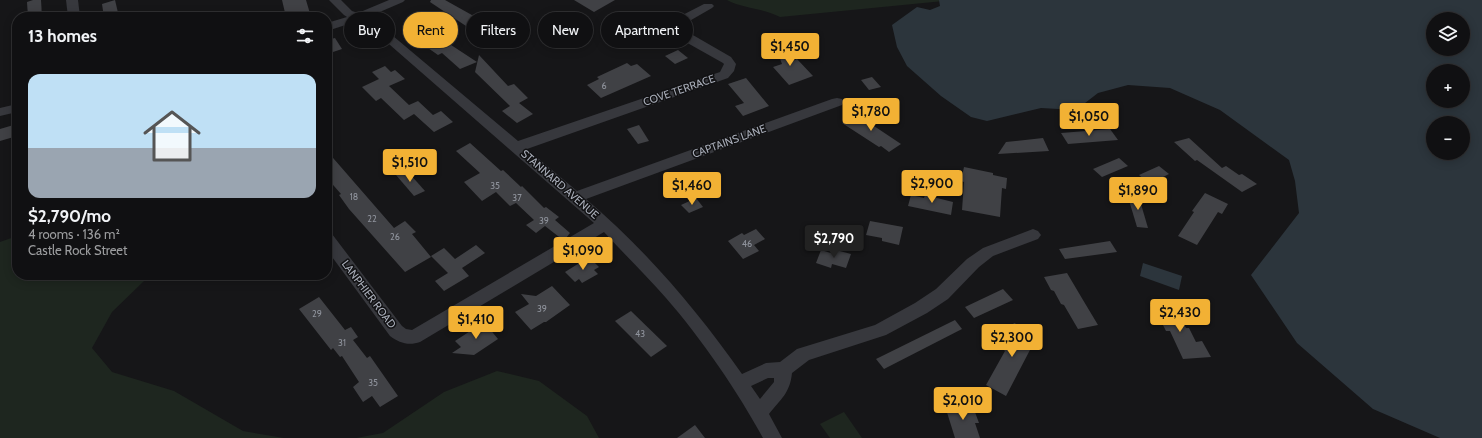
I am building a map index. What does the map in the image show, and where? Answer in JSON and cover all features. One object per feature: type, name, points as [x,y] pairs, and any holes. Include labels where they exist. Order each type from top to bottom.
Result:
[{"type":"street","points":[[72,0],[73,12]]},
{"type":"street","name":"STANNARD AVENUE","points":[[335,0],[347,12]]},
{"type":"street","points":[[371,12],[399,0]]},
{"type":"street","name":"COVE TERRACE","points":[[518,147],[724,75],[728,71],[730,64],[726,60],[673,28],[673,25],[708,6]]},
{"type":"street","points":[[332,25],[344,22]]},
{"type":"street","name":"STANNARD AVENUE","points":[[395,43],[576,197],[605,224],[672,294],[740,384],[773,438]]},
{"type":"street","name":"CAPTAINS LANE","points":[[576,197],[837,102]]},
{"type":"street","points":[[0,112],[12,109]]},
{"type":"street","name":"LANPHIER ROAD","points":[[332,245],[396,331],[402,336],[414,337],[531,266],[605,224]]},
{"type":"street","points":[[740,384],[766,371],[784,369],[803,354],[880,330],[921,308],[942,294],[974,263],[988,252],[1032,235]]},
{"type":"street","points":[[759,413],[782,385],[784,369]]},
{"type":"shaded area","points":[[727,0],[954,0],[780,17]]},
{"type":"shaded area","points":[[939,0],[1482,0],[1482,438],[1440,438],[1373,409],[1297,343],[1251,275],[1299,213],[1295,181],[1289,160],[1220,110],[1170,88],[1128,85],[1098,93],[1076,110],[1041,108],[987,121],[971,117],[941,96],[907,66],[897,47],[892,25],[917,7],[930,10],[940,6]]},
{"type":"shaded area","points":[[12,238],[12,280],[145,280],[112,312],[92,348],[112,372],[174,391],[243,431],[284,438],[0,438],[0,242]]},
{"type":"shaded area","points":[[1143,263],[1182,276],[1179,290],[1140,276]]},
{"type":"shaded area","points":[[497,371],[539,381],[587,416],[599,438],[356,438],[383,433],[444,392]]},
{"type":"shaded area","points":[[844,412],[862,438],[830,438],[820,424]]},
{"type":"building","points":[[41,0],[42,12],[28,12],[27,2]]},
{"type":"building","points":[[115,0],[118,12],[103,12],[102,4]]},
{"type":"building","points":[[282,0],[306,0],[310,12],[285,12]]},
{"type":"building","points":[[431,0],[445,0],[466,12],[466,26],[458,21],[458,12],[445,12],[430,2]]},
{"type":"building","points":[[574,0],[615,0],[594,12]]},
{"type":"building","points":[[335,38],[342,49],[332,52],[332,39]]},
{"type":"building","points":[[786,44],[793,61],[797,59],[813,76],[789,85],[773,67],[782,64],[775,45]]},
{"type":"building","points":[[428,48],[456,48],[477,62],[460,69],[442,53],[438,55]]},
{"type":"building","points":[[678,50],[688,58],[675,64],[665,56]]},
{"type":"building","points":[[479,55],[508,86],[514,84],[528,98],[519,103],[533,114],[517,123],[502,111],[510,106],[475,72]]},
{"type":"building","points":[[627,63],[631,66],[637,64],[651,76],[601,98],[587,85],[599,79],[597,77]]},
{"type":"building","points":[[385,66],[391,72],[395,70],[405,79],[389,86],[409,105],[418,101],[433,115],[441,111],[453,122],[434,132],[414,114],[404,120],[381,98],[376,101],[362,87],[379,79],[372,72]]},
{"type":"building","points":[[872,77],[881,87],[869,90],[861,80]]},
{"type":"building","points":[[746,78],[769,106],[743,116],[735,106],[744,103],[728,84]]},
{"type":"building","points":[[858,112],[873,123],[871,124],[901,144],[889,152],[842,123]]},
{"type":"building","points":[[12,125],[12,137],[0,141],[0,129]]},
{"type":"building","points":[[639,125],[649,141],[638,144],[627,129]]},
{"type":"building","points":[[1110,129],[1118,140],[1068,144],[1061,133]]},
{"type":"building","points":[[1043,138],[1049,151],[998,154],[1006,142]]},
{"type":"building","points":[[1189,138],[1222,168],[1226,166],[1239,175],[1242,174],[1257,184],[1242,192],[1197,160],[1195,161],[1174,142]]},
{"type":"building","points":[[470,143],[501,171],[503,170],[521,187],[522,186],[544,208],[546,207],[559,217],[555,220],[570,233],[566,238],[563,240],[545,226],[536,233],[526,225],[534,220],[516,203],[510,206],[496,192],[482,201],[464,182],[480,173],[456,151]]},
{"type":"building","points":[[332,157],[394,228],[405,221],[416,232],[412,234],[431,257],[405,272],[349,209],[339,195],[341,194],[332,184]]},
{"type":"building","points":[[1119,158],[1128,166],[1102,177],[1093,169]]},
{"type":"building","points":[[1159,166],[1169,174],[1149,184],[1139,175]]},
{"type":"building","points":[[964,167],[993,173],[993,175],[1007,178],[1006,189],[1002,188],[1000,217],[962,210],[964,182],[961,181]]},
{"type":"building","points":[[406,170],[425,191],[414,196],[396,175]]},
{"type":"building","points":[[1205,193],[1228,204],[1222,214],[1218,212],[1197,245],[1178,236],[1194,212],[1192,211]]},
{"type":"building","points":[[1138,194],[1148,228],[1137,227],[1128,197]]},
{"type":"building","points":[[911,195],[924,198],[925,195],[953,202],[951,215],[908,206]]},
{"type":"building","points":[[696,198],[703,207],[689,213],[681,205]]},
{"type":"building","points":[[870,221],[903,227],[899,245],[882,241],[882,238],[866,235]]},
{"type":"building","points":[[756,229],[765,239],[754,245],[759,251],[743,259],[728,241],[742,233],[744,235]]},
{"type":"building","points":[[1110,241],[1117,252],[1065,259],[1059,249]]},
{"type":"building","points":[[476,245],[485,253],[462,268],[469,276],[444,291],[435,281],[448,273],[431,256],[444,248],[455,259]]},
{"type":"building","points":[[821,250],[834,254],[836,250],[851,254],[846,268],[832,264],[831,268],[816,263]]},
{"type":"building","points":[[589,257],[599,267],[594,270],[598,274],[582,283],[579,279],[575,282],[565,272]]},
{"type":"building","points":[[1067,273],[1098,325],[1078,329],[1064,305],[1061,304],[1054,291],[1051,290],[1044,277]]},
{"type":"building","points":[[552,286],[570,305],[546,322],[531,330],[515,312],[529,304],[521,294],[536,296]]},
{"type":"building","points":[[1003,289],[1013,300],[974,318],[965,307]]},
{"type":"building","points":[[319,297],[345,330],[351,327],[358,337],[353,340],[367,358],[370,356],[398,396],[380,407],[372,396],[363,402],[353,387],[359,382],[342,356],[340,357],[333,348],[331,350],[299,309]]},
{"type":"building","points":[[1169,303],[1175,315],[1179,314],[1186,328],[1189,328],[1196,342],[1202,341],[1211,357],[1183,359],[1170,331],[1166,331],[1159,317],[1156,317],[1150,305]]},
{"type":"building","points":[[631,311],[667,346],[651,357],[615,321]]},
{"type":"building","points":[[955,320],[962,329],[884,369],[876,359]]},
{"type":"building","points":[[484,322],[498,339],[474,355],[452,353],[461,347],[455,341]]},
{"type":"building","points":[[1014,323],[1040,335],[1033,349],[1031,348],[1006,396],[986,385],[1005,351],[1002,348],[1009,336],[1006,335]]},
{"type":"building","points":[[972,404],[979,423],[975,423],[980,438],[955,438],[945,406]]},
{"type":"building","points":[[695,425],[705,438],[677,438]]}]
